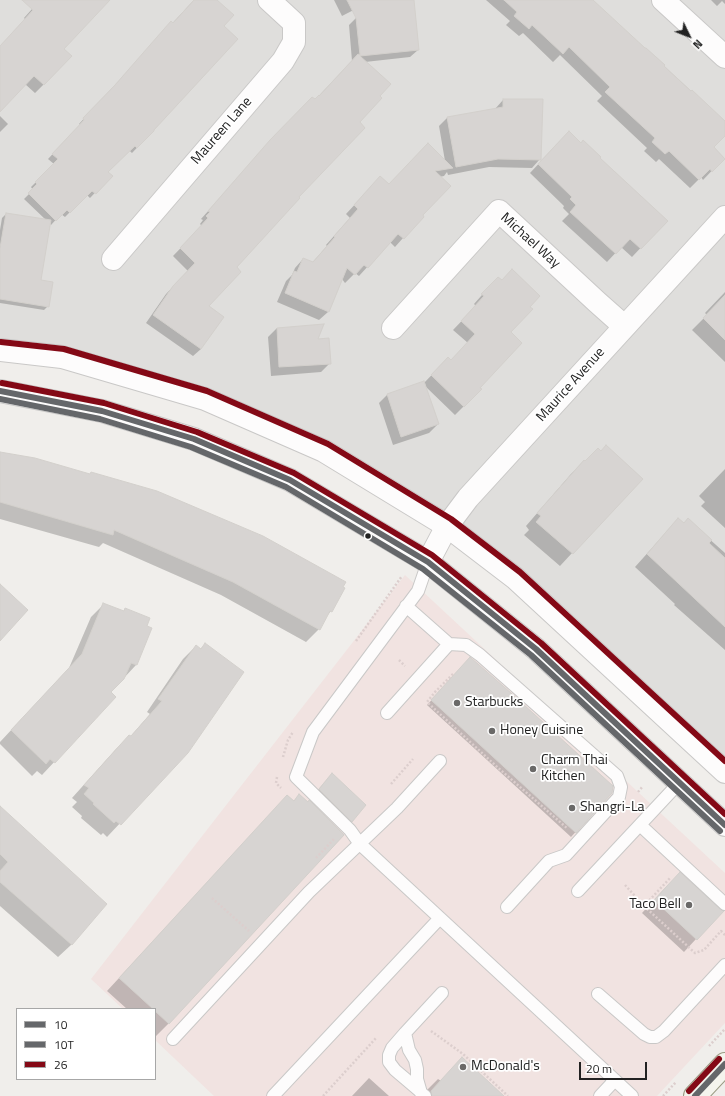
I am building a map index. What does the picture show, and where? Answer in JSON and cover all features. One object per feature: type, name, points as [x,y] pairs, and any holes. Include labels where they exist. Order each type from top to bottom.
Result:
[{"type":"main road","points":[[695,1096],[725,1064]]},
{"type":"street","name":"Maureen Lane","points":[[113,258],[283,61],[294,42],[294,23],[270,0]]},
{"type":"street","points":[[662,0],[725,57]]},
{"type":"street","name":"Michael Way","points":[[394,328],[498,211],[624,326]]},
{"type":"street","name":"Maurice Avenue","points":[[428,562],[447,526],[468,498],[725,217]]},
{"type":"street","points":[[0,350],[62,357],[205,399],[324,452],[447,526],[515,578],[725,772]]},
{"type":"street","points":[[0,391],[102,411],[194,439],[290,480],[428,562],[536,649],[725,825]]},
{"type":"lane","points":[[428,562],[418,591],[313,732],[296,777],[350,830],[360,844],[632,1096]]},
{"type":"lane","points":[[406,606],[449,644],[466,646],[480,655],[617,776],[621,787],[619,798],[566,855],[549,861],[507,907]]},
{"type":"lane","points":[[387,713],[449,644]]},
{"type":"lane","points":[[173,1039],[309,892],[398,808],[440,761]]},
{"type":"lane","points":[[578,891],[679,783]]},
{"type":"lane","points":[[640,825],[725,904]]},
{"type":"lane","points":[[273,1096],[440,918]]},
{"type":"lane","points":[[598,994],[644,1034],[650,1037],[656,1037],[664,1032],[725,965]]},
{"type":"lane","points":[[423,1094],[394,1070],[389,1062],[389,1055],[392,1048],[442,993]]},
{"type":"lane","points":[[405,1033],[409,1050],[415,1060],[417,1079],[423,1094]]},
{"type":"lane","points":[[600,1096],[615,1080]]},
{"type":"path","points":[[453,674],[435,692],[428,702],[496,766],[569,830]]},
{"type":"path","points":[[391,784],[413,760]]},
{"type":"path","points":[[644,906],[675,872]]},
{"type":"path","points":[[624,885],[644,906],[695,952],[704,950],[721,931],[725,934]]},
{"type":"path","points":[[212,898],[249,931]]},
{"type":"path","points":[[428,1027],[436,1035],[463,1054],[508,1096]]},
{"type":"path","points":[[323,1096],[378,1035]]},
{"type":"shaded area","points":[[0,0],[725,0],[725,772],[447,526],[205,399],[0,350]]},
{"type":"shaded area","points":[[405,575],[725,873],[725,1023],[657,1096],[214,1096],[156,1041],[156,1008],[122,1008],[91,979]]},
{"type":"building","points":[[22,0],[110,0],[64,49],[72,56],[44,85],[34,76],[0,112],[0,46],[33,10]]},
{"type":"building","points":[[194,0],[217,0],[234,15],[224,26],[238,39],[154,131],[137,148],[135,146],[108,172],[113,176],[96,194],[92,191],[70,213],[67,210],[56,221],[28,193],[37,184],[35,182],[58,159],[52,154],[171,21],[173,23]]},
{"type":"building","points":[[347,0],[414,0],[419,50],[360,56],[391,84],[380,96],[382,98],[360,122],[365,128],[299,197],[300,198],[237,267],[241,272],[209,306],[224,317],[201,349],[153,315],[173,286],[195,263],[180,248],[208,218],[206,216],[210,212],[208,211],[270,140],[312,97],[315,99],[319,96],[358,54],[360,55],[356,18]]},
{"type":"building","points":[[504,0],[593,0],[725,121],[725,136],[714,147],[725,159],[712,172],[710,169],[699,180],[669,151],[665,154],[652,142],[655,138],[605,92],[610,87],[569,47],[563,54],[532,25],[529,29],[514,16],[517,12]]},
{"type":"building","points":[[503,99],[543,99],[541,160],[498,159],[456,167],[447,117],[503,107]]},
{"type":"building","points":[[569,131],[581,143],[583,140],[601,157],[600,158],[668,221],[641,249],[630,239],[616,254],[570,212],[576,205],[570,199],[572,197],[538,164]]},
{"type":"building","points":[[428,143],[453,168],[435,171],[451,186],[423,215],[424,217],[404,239],[398,234],[368,268],[364,265],[355,275],[347,268],[329,312],[285,293],[294,271],[297,272],[303,258],[313,262],[358,209],[354,205],[380,176],[389,184]]},
{"type":"building","points":[[6,213],[51,220],[41,280],[53,282],[49,307],[0,299],[0,248]]},
{"type":"building","points":[[512,269],[540,296],[530,307],[533,309],[511,332],[522,343],[480,388],[482,389],[464,407],[431,375],[448,357],[451,360],[475,334],[461,321],[484,296],[481,294],[498,277],[502,280]]},
{"type":"building","points":[[725,295],[725,340],[703,318]]},
{"type":"building","points":[[324,324],[318,339],[329,338],[331,364],[279,367],[277,328]]},
{"type":"building","points":[[424,381],[439,424],[401,437],[387,394]]},
{"type":"building","points":[[606,445],[643,479],[573,554],[536,522],[541,516],[537,513],[584,460],[585,461],[598,448],[601,451]]},
{"type":"building","points":[[0,452],[35,458],[157,491],[263,536],[346,582],[343,587],[345,588],[320,630],[233,582],[114,530],[113,535],[0,502]]},
{"type":"building","points":[[678,518],[684,523],[688,518],[712,540],[709,543],[725,558],[725,627],[647,554]]},
{"type":"building","points":[[0,584],[28,610],[0,641]]},
{"type":"building","points":[[103,603],[124,611],[125,608],[150,618],[147,626],[152,628],[137,665],[131,663],[124,679],[111,692],[116,697],[55,763],[50,759],[46,764],[11,730],[82,654]]},
{"type":"building","points":[[205,643],[244,672],[188,753],[121,825],[116,821],[114,823],[84,794],[89,788],[84,785],[162,701],[158,699],[196,645],[201,649]]},
{"type":"building","points":[[470,657],[613,786],[612,793],[576,833],[431,700]]},
{"type":"building","points":[[332,773],[366,805],[352,822],[319,789]]},
{"type":"building","points":[[299,794],[308,802],[309,800],[344,835],[169,1024],[156,1012],[156,1008],[152,1008],[119,978],[287,795],[294,801]]},
{"type":"building","points":[[0,806],[107,904],[72,945],[0,882],[0,871],[8,862],[0,854]]},
{"type":"building","name":"Taco Bell","points":[[680,872],[724,911],[697,940],[654,900]]},
{"type":"building","name":"McDonald's","points":[[462,1057],[504,1096],[432,1096],[431,1091]]},
{"type":"transit line","name":"26","points":[[1,342],[64,349],[207,391],[328,444],[451,519],[520,572],[725,761]]},
{"type":"transit line","name":"26","points":[[2,383],[104,403],[197,432],[294,473],[432,555],[541,643],[725,814]]},
{"type":"transit line","name":"10","points":[[0,391],[102,411],[194,439],[290,480],[428,562],[536,649],[725,825]]},
{"type":"transit line","name":"10T","points":[[0,399],[100,419],[191,447],[286,487],[423,569],[531,655],[720,831]]},
{"type":"transit line","name":"26","points":[[689,1091],[719,1059]]},
{"type":"transit line","name":"10","points":[[695,1096],[725,1064]]},
{"type":"place","name":"Starbucks","points":[[457,703]]},
{"type":"place","name":"Honey Cuisine","points":[[492,731]]},
{"type":"place","name":"Charm Thai Kitchen","points":[[533,769]]},
{"type":"place","name":"Shangri-La","points":[[572,808]]},
{"type":"place","name":"Taco Bell","points":[[689,905]]},
{"type":"place","name":"McDonald's","points":[[463,1067]]}]
